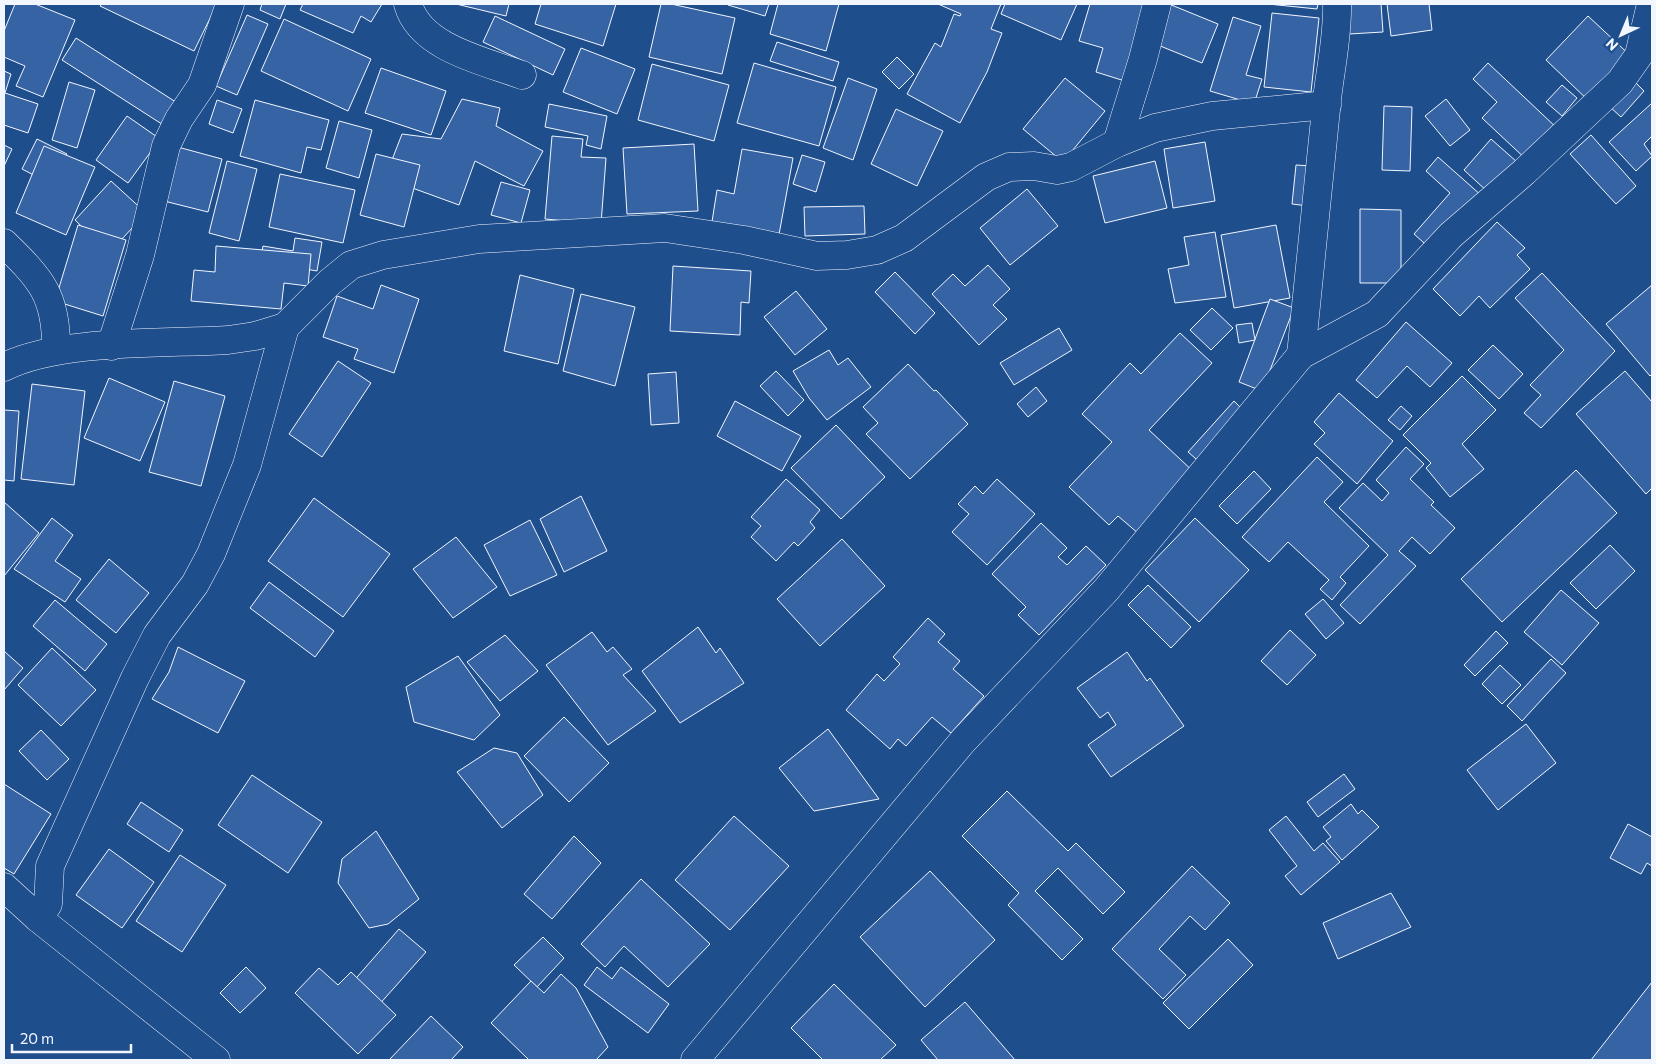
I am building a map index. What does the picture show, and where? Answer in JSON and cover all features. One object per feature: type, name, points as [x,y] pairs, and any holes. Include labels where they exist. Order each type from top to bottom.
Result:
[{"type":"street","points":[[111,346],[145,236],[166,146],[179,119],[202,85],[230,4]]},
{"type":"street","points":[[408,4],[411,13],[422,30],[446,47],[522,76]]},
{"type":"street","points":[[1117,143],[1143,59],[1157,4]]},
{"type":"street","points":[[1301,355],[1326,105],[1338,25],[1337,4]]},
{"type":"street","points":[[695,1060],[963,741],[1106,590],[1301,355],[1376,314],[1451,235],[1524,172],[1620,82],[1639,55],[1651,4]]},
{"type":"street","points":[[38,918],[48,904],[50,866],[135,678],[157,635],[195,584],[212,554],[248,465],[286,327],[330,282],[351,265],[384,255],[479,239],[664,228],[744,240],[817,256],[847,255],[877,250],[904,238],[986,177],[1009,168],[1034,166],[1057,170],[1071,167],[1117,143],[1155,128],[1212,116],[1326,105]]},
{"type":"street","points":[[4,243],[42,283],[55,320],[56,350]]},
{"type":"street","points":[[4,368],[15,362],[56,350],[228,340],[254,336],[286,327]]},
{"type":"street","points":[[4,887],[38,918],[216,1060]]},
{"type":"building","points":[[15,4],[35,4],[75,20],[43,97],[16,86],[25,66],[4,57],[4,31]]},
{"type":"building","points":[[102,4],[217,4],[194,51],[100,6]]},
{"type":"building","points":[[262,4],[286,4],[280,19],[260,10]]},
{"type":"building","points":[[303,4],[382,4],[371,22],[361,16],[353,33],[300,10]]},
{"type":"building","points":[[456,4],[509,4],[506,16]]},
{"type":"building","points":[[541,4],[616,4],[603,46],[535,24]]},
{"type":"building","points":[[661,4],[671,4],[735,18],[722,74],[649,57]]},
{"type":"building","points":[[728,4],[769,4],[765,16]]},
{"type":"building","points":[[778,4],[839,4],[826,51],[770,34]]},
{"type":"building","points":[[938,4],[1001,4],[991,29],[1002,33],[987,72],[960,123],[907,94],[935,43],[941,47],[954,14],[960,16],[961,14]]},
{"type":"building","points":[[1005,4],[1077,4],[1061,40],[1001,14]]},
{"type":"building","points":[[1090,4],[1148,4],[1128,82],[1096,72],[1103,48],[1079,41]]},
{"type":"building","points":[[1169,4],[1218,24],[1202,63],[1148,41]]},
{"type":"building","points":[[1268,4],[1318,4],[1317,9]]},
{"type":"building","points":[[1348,4],[1381,4],[1383,32],[1349,34]]},
{"type":"building","points":[[1387,4],[1429,4],[1432,30],[1391,36]]},
{"type":"building","points":[[1272,13],[1319,18],[1311,92],[1264,87]]},
{"type":"building","points":[[247,15],[268,24],[237,95],[216,86]]},
{"type":"building","points":[[495,16],[565,49],[553,75],[483,42]]},
{"type":"building","points":[[1588,16],[1634,59],[1591,103],[1546,60]]},
{"type":"building","points":[[1233,17],[1261,26],[1246,75],[1262,79],[1254,104],[1210,91]]},
{"type":"building","points":[[284,19],[371,59],[348,111],[261,71]]},
{"type":"building","points":[[76,38],[182,106],[168,128],[62,60]]},
{"type":"building","points":[[777,42],[839,62],[833,81],[770,61]]},
{"type":"building","points":[[581,48],[635,69],[617,114],[563,92]]},
{"type":"building","points":[[897,57],[914,74],[899,89],[882,72]]},
{"type":"building","points":[[754,63],[836,87],[819,146],[737,123]]},
{"type":"building","points":[[1488,63],[1559,130],[1529,162],[1482,118],[1497,102],[1473,79]]},
{"type":"building","points":[[652,64],[729,85],[714,141],[638,120]]},
{"type":"building","points":[[381,68],[446,91],[431,135],[365,113]]},
{"type":"building","points":[[4,71],[11,74],[5,93],[38,104],[28,133],[4,125]]},
{"type":"building","points":[[848,78],[877,89],[853,160],[823,148]]},
{"type":"building","points":[[1065,78],[1105,111],[1063,162],[1023,129]]},
{"type":"building","points":[[1633,80],[1644,91],[1621,117],[1609,106]]},
{"type":"building","points":[[69,82],[95,90],[77,148],[52,140]]},
{"type":"building","points":[[1562,85],[1577,98],[1562,116],[1546,102]]},
{"type":"building","points":[[462,99],[500,108],[496,126],[543,151],[524,186],[475,161],[459,205],[385,178],[402,134],[441,139]]},
{"type":"building","points":[[1446,99],[1470,130],[1450,146],[1425,116]]},
{"type":"building","points":[[217,100],[242,109],[233,133],[209,124]]},
{"type":"building","points":[[255,100],[329,120],[321,150],[307,147],[301,173],[240,156]]},
{"type":"building","points":[[1652,103],[1652,136],[1644,144],[1652,156],[1636,171],[1609,142]]},
{"type":"building","points":[[549,104],[607,116],[601,149],[586,145],[588,136],[545,127]]},
{"type":"building","points":[[1384,106],[1412,107],[1410,171],[1382,170]]},
{"type":"building","points":[[896,109],[943,131],[917,186],[871,164]]},
{"type":"building","points":[[127,116],[160,139],[128,183],[96,160]]},
{"type":"building","points":[[339,121],[372,130],[359,178],[326,168]]},
{"type":"building","points":[[1591,135],[1636,186],[1616,204],[1570,154]]},
{"type":"building","points":[[552,136],[583,139],[581,157],[606,158],[601,224],[545,219]]},
{"type":"building","points":[[37,139],[67,154],[51,184],[22,169]]},
{"type":"building","points":[[1491,139],[1517,162],[1489,193],[1464,170]]},
{"type":"building","points":[[1205,142],[1215,201],[1173,208],[1164,149]]},
{"type":"building","points":[[694,144],[698,211],[627,214],[623,148]]},
{"type":"building","points":[[4,145],[12,149],[4,166]]},
{"type":"building","points":[[44,146],[95,167],[66,235],[16,213]]},
{"type":"building","points":[[174,146],[222,159],[208,212],[160,200]]},
{"type":"building","points":[[742,149],[793,158],[778,240],[711,228],[717,190],[734,194]]},
{"type":"building","points":[[376,154],[420,165],[404,227],[360,215]]},
{"type":"building","points":[[802,155],[825,162],[816,192],[793,184]]},
{"type":"building","points":[[1438,157],[1482,196],[1433,251],[1414,234],[1450,193],[1426,171]]},
{"type":"building","points":[[227,161],[257,169],[239,241],[209,233]]},
{"type":"building","points":[[1155,161],[1167,208],[1105,223],[1093,176]]},
{"type":"building","points":[[1296,165],[1312,166],[1308,206],[1292,204]]},
{"type":"building","points":[[280,174],[355,190],[343,243],[269,227]]},
{"type":"building","points":[[111,181],[146,213],[109,253],[75,220]]},
{"type":"building","points":[[501,182],[530,190],[521,223],[491,215]]},
{"type":"building","points":[[1027,189],[1058,226],[1010,265],[980,228]]},
{"type":"building","points":[[864,206],[865,234],[805,236],[804,207]]},
{"type":"building","points":[[1360,209],[1401,210],[1401,283],[1360,283]]},
{"type":"building","points":[[1497,222],[1525,248],[1517,255],[1530,269],[1490,308],[1479,296],[1460,316],[1433,289]]},
{"type":"building","points":[[78,225],[126,240],[103,316],[55,301]]},
{"type":"building","points":[[1276,225],[1290,298],[1234,308],[1221,235]]},
{"type":"building","points":[[1215,232],[1226,297],[1175,303],[1168,269],[1189,265],[1184,237]]},
{"type":"building","points":[[295,238],[322,242],[317,271],[260,261],[263,246],[293,251]]},
{"type":"building","points":[[216,246],[311,254],[308,286],[284,283],[281,309],[191,301],[194,270],[215,272]]},
{"type":"building","points":[[988,265],[1010,289],[993,305],[1007,319],[979,345],[932,294],[953,274],[965,286]]},
{"type":"building","points":[[673,266],[751,271],[749,303],[741,302],[740,335],[670,331]]},
{"type":"building","points":[[895,272],[935,313],[915,334],[875,292]]},
{"type":"building","points":[[1542,273],[1615,351],[1541,428],[1524,413],[1541,395],[1530,385],[1564,350],[1515,298]]},
{"type":"building","points":[[520,275],[574,289],[558,364],[504,351]]},
{"type":"building","points":[[381,285],[419,299],[394,373],[354,359],[358,349],[323,337],[337,296],[373,309]]},
{"type":"building","points":[[1652,285],[1652,374],[1650,376],[1606,324]]},
{"type":"building","points":[[796,291],[827,329],[795,355],[764,317]]},
{"type":"building","points":[[581,294],[635,307],[615,386],[563,371]]},
{"type":"building","points":[[1270,299],[1294,308],[1262,391],[1239,382]]},
{"type":"building","points":[[1212,308],[1233,328],[1211,350],[1190,330]]},
{"type":"building","points":[[1406,322],[1452,363],[1430,387],[1407,366],[1377,398],[1356,380]]},
{"type":"building","points":[[1252,323],[1255,340],[1239,343],[1236,325]]},
{"type":"building","points":[[1059,328],[1072,350],[1014,385],[1000,363]]},
{"type":"building","points":[[1180,333],[1212,363],[1149,430],[1196,474],[1139,534],[1118,516],[1109,525],[1069,487],[1112,442],[1082,414],[1130,363],[1141,374]]},
{"type":"building","points":[[1493,345],[1523,374],[1499,399],[1468,370]]},
{"type":"building","points":[[829,350],[838,365],[848,358],[871,387],[827,420],[809,398],[793,371]]},
{"type":"building","points":[[338,361],[371,383],[322,457],[289,434]]},
{"type":"building","points":[[908,364],[968,424],[910,479],[866,434],[878,423],[863,407]]},
{"type":"building","points":[[776,371],[804,400],[788,416],[760,386]]},
{"type":"building","points":[[1625,371],[1652,402],[1652,488],[1646,494],[1576,414]]},
{"type":"building","points":[[676,372],[679,423],[651,425],[648,374]]},
{"type":"building","points":[[1462,376],[1496,410],[1462,444],[1484,469],[1450,497],[1426,468],[1431,463],[1403,435]]},
{"type":"building","points":[[109,378],[165,402],[140,461],[84,438]]},
{"type":"building","points":[[174,381],[225,396],[201,486],[149,472]]},
{"type":"building","points":[[32,384],[85,391],[74,485],[21,479]]},
{"type":"building","points":[[1036,387],[1047,401],[1028,417],[1017,404]]},
{"type":"building","points":[[1339,393],[1393,441],[1357,484],[1314,444],[1325,433],[1314,422]]},
{"type":"building","points":[[735,401],[801,436],[782,471],[717,436]]},
{"type":"building","points":[[1234,401],[1248,415],[1203,465],[1188,452]]},
{"type":"building","points":[[1401,406],[1412,416],[1400,430],[1388,420]]},
{"type":"building","points":[[4,410],[19,411],[14,481],[4,480]]},
{"type":"building","points":[[836,425],[885,477],[841,519],[791,468]]},
{"type":"building","points":[[1406,447],[1424,464],[1410,479],[1434,502],[1431,505],[1455,528],[1430,554],[1412,537],[1399,551],[1416,566],[1360,624],[1340,605],[1388,555],[1339,508],[1363,483],[1382,501],[1389,493],[1376,480]]},
{"type":"building","points":[[1317,457],[1343,482],[1324,502],[1369,546],[1340,577],[1346,583],[1332,600],[1320,589],[1329,580],[1288,542],[1269,562],[1242,537]]},
{"type":"building","points":[[1576,470],[1617,513],[1502,622],[1461,579]]},
{"type":"building","points":[[1254,471],[1271,489],[1237,524],[1219,506]]},
{"type":"building","points":[[786,479],[820,510],[810,522],[815,528],[798,546],[794,542],[776,561],[751,537],[761,526],[751,517]]},
{"type":"building","points":[[997,479],[1035,514],[987,565],[952,532],[969,514],[958,504],[975,486],[983,494]]},
{"type":"building","points":[[581,496],[607,551],[564,572],[540,519]]},
{"type":"building","points":[[314,498],[390,554],[343,617],[268,561]]},
{"type":"building","points":[[4,502],[39,533],[4,576]]},
{"type":"building","points":[[52,518],[73,535],[55,561],[81,579],[65,602],[14,569]]},
{"type":"building","points":[[1195,518],[1249,570],[1199,622],[1145,570]]},
{"type":"building","points":[[530,520],[557,575],[510,596],[484,545]]},
{"type":"building","points":[[1041,523],[1067,548],[1058,557],[1067,565],[1086,546],[1106,565],[1039,635],[1018,615],[1026,607],[992,574]]},
{"type":"building","points":[[456,537],[497,587],[453,618],[413,569]]},
{"type":"building","points":[[842,539],[885,586],[820,646],[777,599]]},
{"type":"building","points":[[1610,545],[1635,571],[1596,609],[1570,583]]},
{"type":"building","points":[[109,559],[149,593],[116,633],[76,600]]},
{"type":"building","points":[[269,582],[334,631],[315,657],[250,608]]},
{"type":"building","points":[[1148,585],[1191,627],[1171,648],[1128,605]]},
{"type":"building","points":[[1561,590],[1599,623],[1562,665],[1524,632]]},
{"type":"building","points":[[1323,599],[1344,623],[1326,639],[1305,614]]},
{"type":"building","points":[[55,600],[107,644],[85,671],[33,626]]},
{"type":"building","points":[[928,618],[945,634],[938,642],[960,661],[953,669],[984,696],[951,733],[932,717],[906,746],[898,739],[890,749],[846,710],[877,674],[884,681],[900,664],[893,657]]},
{"type":"building","points":[[698,627],[716,653],[720,648],[744,683],[680,723],[642,671]]},
{"type":"building","points":[[1290,630],[1316,655],[1287,685],[1261,661]]},
{"type":"building","points":[[1496,631],[1508,643],[1475,676],[1464,665]]},
{"type":"building","points":[[592,632],[607,652],[613,647],[632,669],[623,675],[656,711],[608,745],[546,665]]},
{"type":"building","points":[[505,635],[538,671],[500,701],[467,662]]},
{"type":"building","points":[[178,647],[245,681],[218,733],[152,699],[169,672]]},
{"type":"building","points":[[52,648],[96,690],[61,726],[18,685]]},
{"type":"building","points":[[4,651],[23,668],[4,690]]},
{"type":"building","points":[[1127,652],[1147,681],[1150,678],[1184,726],[1111,777],[1088,745],[1116,725],[1108,712],[1100,718],[1077,688]]},
{"type":"building","points":[[458,656],[500,715],[474,740],[414,722],[406,687]]},
{"type":"building","points":[[1551,659],[1566,673],[1522,721],[1507,706]]},
{"type":"building","points":[[1500,665],[1521,685],[1502,704],[1482,684]]},
{"type":"building","points":[[564,717],[609,763],[569,802],[524,756]]},
{"type":"building","points":[[1526,724],[1556,763],[1498,810],[1467,770]]},
{"type":"building","points":[[828,729],[879,799],[814,811],[779,768]]},
{"type":"building","points":[[41,730],[69,759],[47,780],[19,751]]},
{"type":"building","points":[[494,748],[517,753],[543,795],[502,828],[457,772]]},
{"type":"building","points":[[1344,774],[1355,789],[1318,817],[1307,802]]},
{"type":"building","points":[[252,775],[322,822],[288,873],[218,825]]},
{"type":"building","points":[[4,784],[51,814],[14,874],[4,868]]},
{"type":"building","points":[[1007,791],[1068,851],[1076,843],[1125,892],[1103,914],[1058,868],[1035,891],[1083,939],[1062,960],[1008,905],[1019,893],[962,836]]},
{"type":"building","points":[[141,802],[183,830],[169,852],[127,824]]},
{"type":"building","points":[[1351,804],[1358,814],[1362,810],[1379,827],[1342,860],[1326,841],[1331,837],[1323,827]]},
{"type":"building","points":[[734,816],[789,866],[730,930],[675,880]]},
{"type":"building","points":[[1286,816],[1314,851],[1323,843],[1340,862],[1301,895],[1285,876],[1297,866],[1269,830]]},
{"type":"building","points":[[1628,824],[1652,837],[1652,866],[1647,863],[1641,874],[1610,858]]},
{"type":"building","points":[[376,831],[419,899],[388,924],[369,928],[338,883],[342,859]]},
{"type":"building","points":[[574,836],[601,863],[552,919],[524,894]]},
{"type":"building","points":[[109,849],[154,882],[122,928],[76,895]]},
{"type":"building","points":[[180,855],[226,885],[182,952],[136,921]]},
{"type":"building","points":[[1192,866],[1230,903],[1205,930],[1190,916],[1159,949],[1186,975],[1163,999],[1112,949]]},
{"type":"building","points":[[930,871],[995,940],[925,1007],[860,937]]},
{"type":"building","points":[[641,879],[710,944],[668,987],[624,946],[605,967],[581,944]]},
{"type":"building","points":[[1391,893],[1411,927],[1338,959],[1323,923]]},
{"type":"building","points":[[399,929],[426,952],[377,1007],[351,984]]},
{"type":"building","points":[[543,937],[564,958],[537,987],[514,965]]},
{"type":"building","points":[[1228,939],[1253,965],[1189,1029],[1163,1003]]},
{"type":"building","points":[[246,967],[266,988],[240,1013],[220,993]]},
{"type":"building","points":[[597,967],[612,979],[621,967],[669,1004],[648,1033],[584,985]]},
{"type":"building","points":[[319,968],[338,985],[351,972],[396,1015],[358,1054],[295,993]]},
{"type":"building","points":[[561,974],[576,988],[608,1047],[596,1060],[529,1060],[491,1023],[531,981],[544,993]]},
{"type":"building","points":[[1652,982],[1652,1060],[1591,1060]]},
{"type":"building","points":[[834,984],[896,1045],[880,1060],[823,1060],[791,1028]]},
{"type":"building","points":[[965,1002],[1015,1060],[938,1060],[921,1040]]},
{"type":"building","points":[[431,1016],[463,1047],[451,1060],[389,1060]]}]
